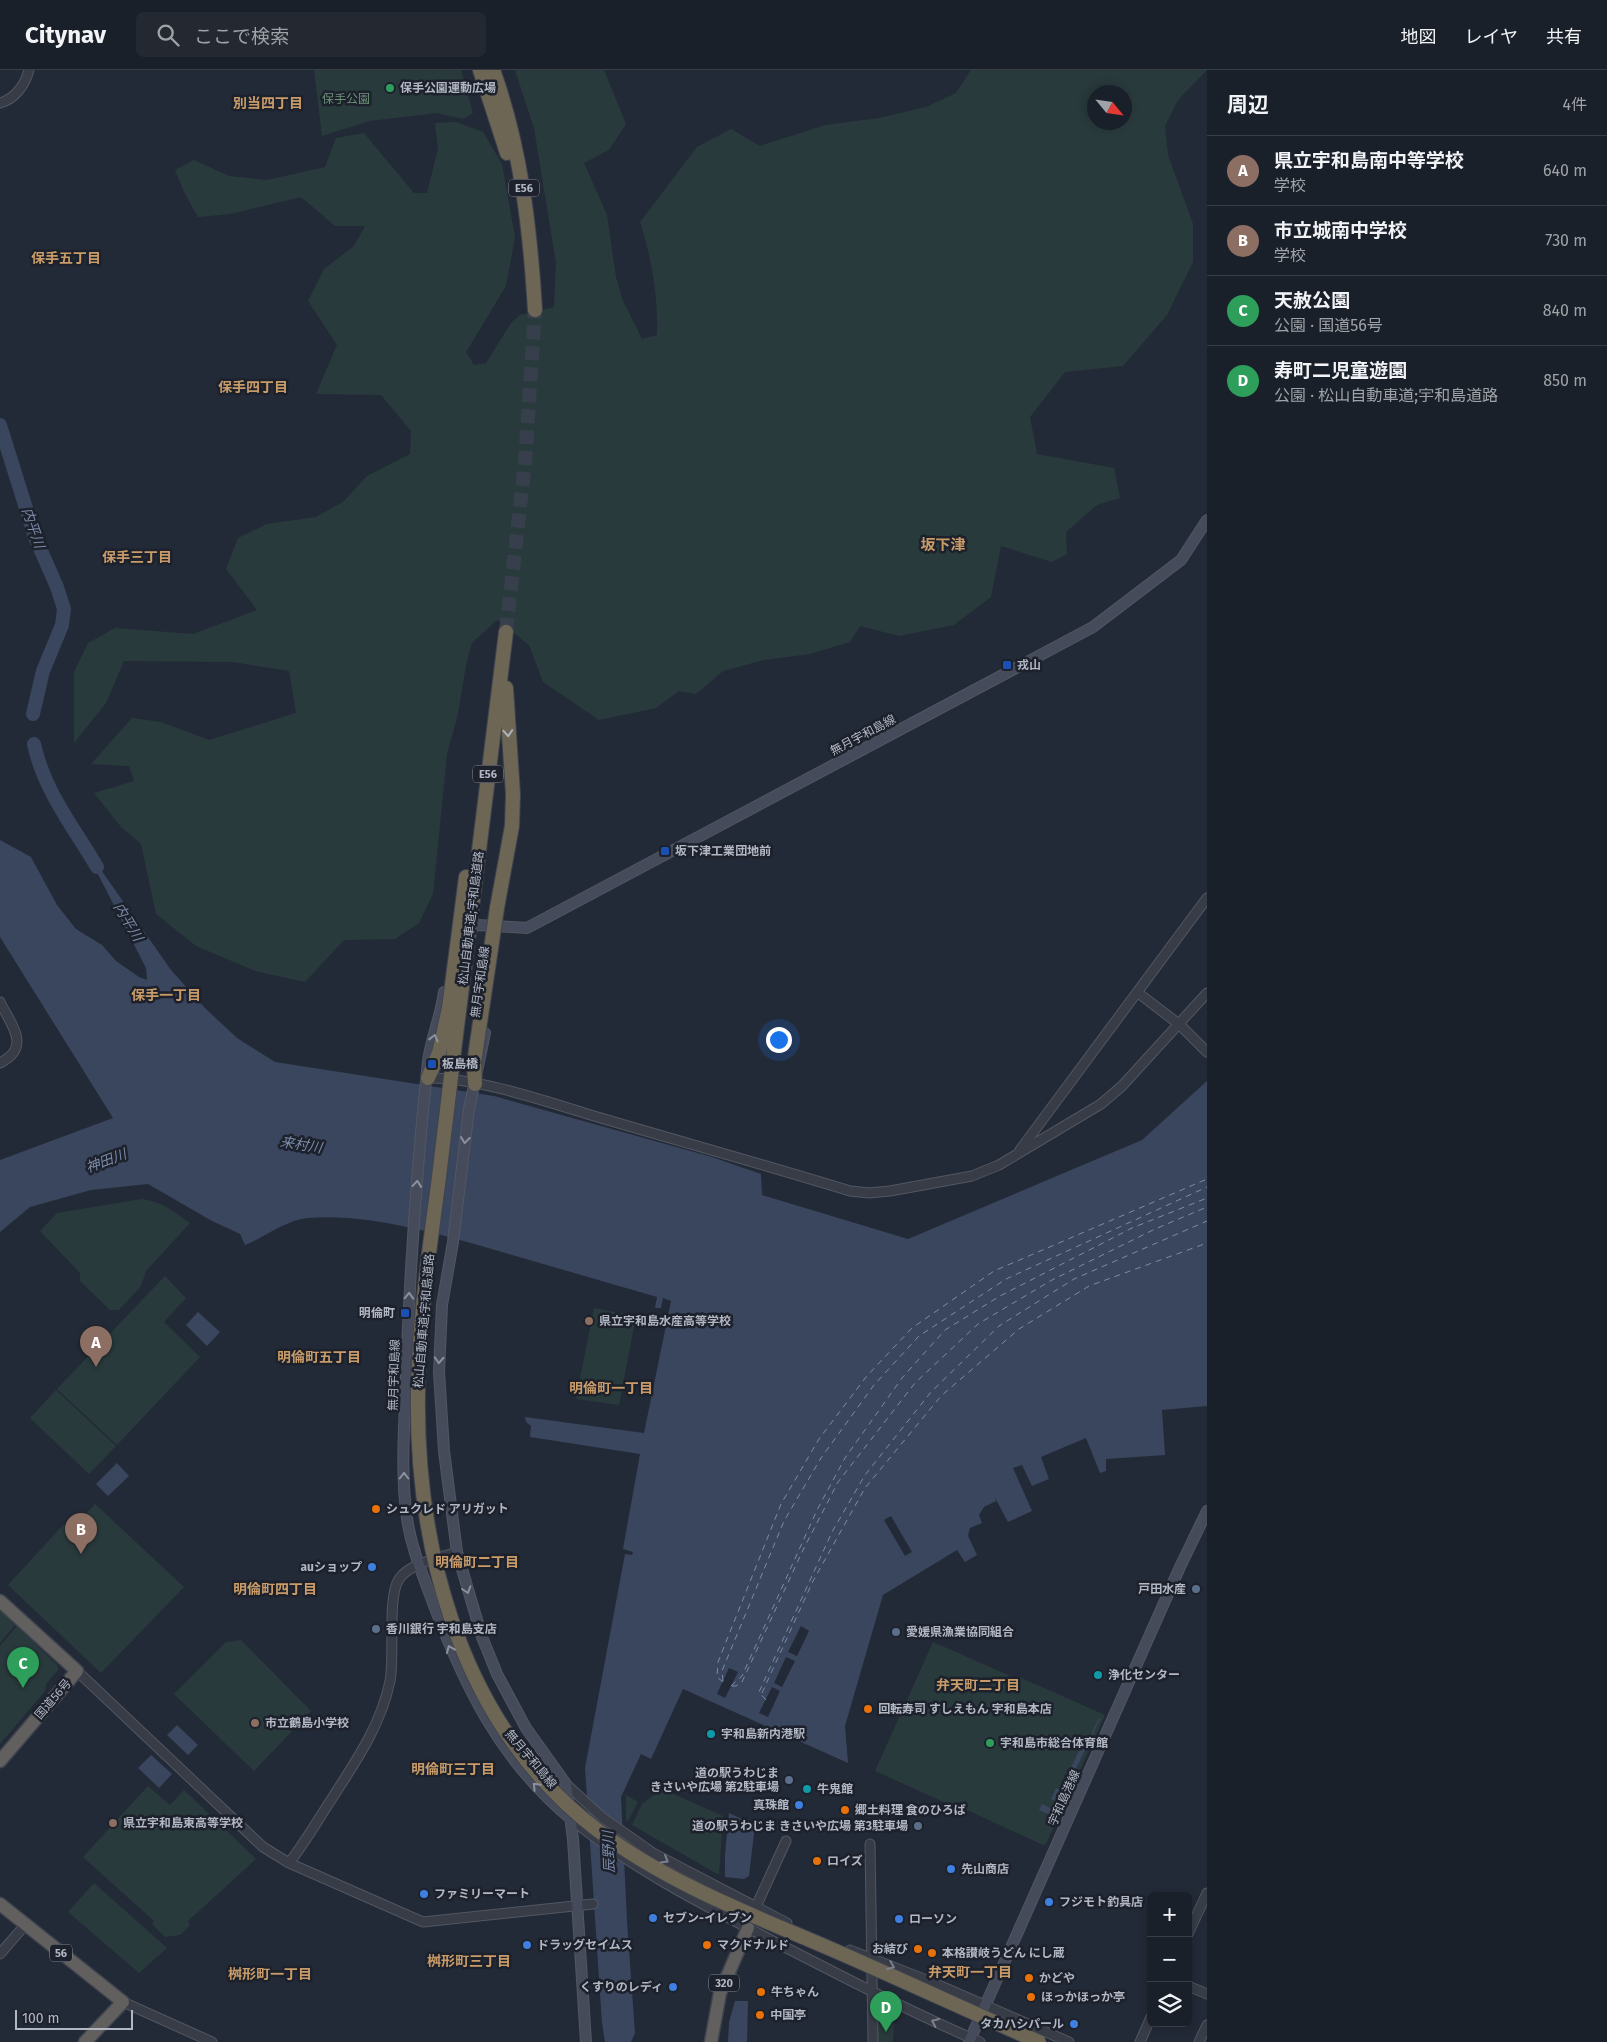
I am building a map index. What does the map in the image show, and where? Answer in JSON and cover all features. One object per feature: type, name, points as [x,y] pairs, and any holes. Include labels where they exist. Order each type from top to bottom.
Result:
[{"type":"highway","points":[[480,70],[507,152],[531,246]]},
{"type":"highway","name":"E56","points":[[493,70],[502,94],[522,178],[531,246],[535,310]]},
{"type":"highway","points":[[497,70],[502,94]]},
{"type":"highway","points":[[427,1082],[439,1053],[466,915],[476,809],[492,740],[506,632]]},
{"type":"highway","points":[[474,1088],[474,1063],[510,834],[513,794],[504,650]]},
{"type":"highway","name":"松山自動車道;宇和島道路","points":[[466,915],[422,1320],[418,1413],[421,1464],[429,1533],[450,1619],[475,1678],[510,1739],[542,1779],[578,1814],[635,1856],[724,1904],[1039,2042]]},
{"type":"highway","name":"国道56号","points":[[0,1601],[77,1671],[0,1761]]},
{"type":"highway","name":"56","points":[[0,1904],[123,2002]]},
{"type":"highway","name":"320","points":[[711,2042],[720,1993],[748,1928]]},
{"type":"highway","points":[[85,2042],[123,2002]]},
{"type":"main road","name":"無月宇和島線","points":[[571,1819],[524,1774],[490,1728],[449,1647],[420,1565],[407,1521],[404,1493],[409,1287],[413,1232],[428,1061],[443,1005],[452,947],[456,937],[464,930],[478,925],[527,928],[1093,627],[1182,560],[1207,520]]},
{"type":"main road","name":"無月宇和島線","points":[[502,927],[482,1054],[474,1088],[453,1242],[442,1305],[439,1372],[444,1451],[457,1552],[482,1638],[497,1674],[526,1728],[566,1784],[571,1819],[586,2042]]},
{"type":"main road","name":"宇和島港線","points":[[973,2041],[985,2005],[1180,1567],[1207,1511]]},
{"type":"street","points":[[0,103],[12,98],[23,85],[29,70]]},
{"type":"street","points":[[1015,1156],[1207,898]]},
{"type":"street","points":[[1137,992],[1180,1025],[1207,1052]]},
{"type":"street","points":[[427,1082],[442,1077],[474,1088],[548,1102],[850,1191],[869,1193],[972,1176],[1015,1156],[1101,1104],[1122,1086],[1180,1025],[1207,993]]},
{"type":"street","points":[[0,1002],[17,1037],[18,1046],[10,1057],[0,1063]]},
{"type":"street","points":[[289,1863],[351,1768],[379,1717],[390,1678],[395,1587],[400,1578],[409,1570],[457,1552]]},
{"type":"street","points":[[77,1671],[263,1847],[289,1863],[423,1922],[593,1904]]},
{"type":"street","points":[[566,1784],[588,1805],[624,1833],[696,1877],[801,1929],[1069,2042]]},
{"type":"street","points":[[571,1819],[653,1876],[872,1992],[973,2041]]},
{"type":"street","points":[[748,1928],[755,1907],[786,1840]]},
{"type":"street","points":[[870,1844],[872,2042]]},
{"type":"street","points":[[1192,1925],[1207,1893]]},
{"type":"street","points":[[0,1954],[26,1924]]},
{"type":"street","points":[[1192,1988],[1207,1994]]},
{"type":"street","points":[[123,2002],[212,2042]]},
{"type":"street","points":[[1199,2042],[1207,2025]]},
{"type":"street","points":[[1140,2042],[1147,2026]]},
{"type":"green space","name":"保手公園","points":[[314,70],[461,70],[473,113],[463,119],[437,113],[369,121],[322,136]]},
{"type":"green space","points":[[515,70],[604,70],[626,124],[609,150],[584,163],[607,215],[616,277],[623,301],[642,339],[657,335],[657,320],[653,278],[640,222],[697,147],[731,129],[760,146],[825,125],[879,118],[926,107],[956,93],[971,70],[1207,70],[1178,100],[1165,126],[1168,155],[1193,224],[1193,262],[1167,315],[1123,366],[1065,372],[1030,417],[1037,454],[1114,468],[1120,498],[1097,505],[1066,532],[1067,554],[1052,562],[1001,546],[991,597],[954,625],[899,636],[860,626],[850,642],[810,654],[764,660],[723,671],[696,694],[679,691],[656,708],[599,720],[543,682],[529,645],[497,620],[472,643],[466,665],[458,714],[447,754],[433,894],[419,923],[395,939],[344,940],[305,982],[255,971],[196,946],[156,914],[141,844],[121,827],[94,793],[134,781],[129,766],[91,764],[132,718],[161,722],[209,740],[296,713],[289,671],[233,662],[124,661],[106,703],[74,743],[74,672],[88,643],[115,628],[193,634],[257,610],[226,569],[238,538],[267,524],[316,517],[343,502],[367,476],[410,454],[411,431],[381,395],[316,394],[337,345],[308,301],[324,269],[354,246],[365,226],[335,226],[301,197],[230,214],[198,217],[184,192],[175,170],[194,160],[229,176],[267,180],[325,167],[336,138],[364,133],[414,193],[427,193],[438,149],[435,123],[456,122],[483,132],[502,164],[515,237],[506,286],[466,352],[474,365],[486,363],[511,323],[520,315],[554,307],[556,263],[534,128]]},
{"type":"green space","points":[[142,1199],[162,1205],[190,1223],[146,1271],[141,1286],[119,1310],[110,1310],[80,1281],[80,1273],[40,1231],[57,1213]]},
{"type":"green space","points":[[165,1276],[186,1298],[164,1322],[200,1357],[117,1445],[57,1389]]},
{"type":"green space","points":[[594,1308],[636,1316],[619,1405],[576,1399]]},
{"type":"green space","points":[[56,1390],[116,1446],[89,1474],[30,1418]]},
{"type":"green space","points":[[95,1504],[184,1587],[101,1673],[8,1585],[64,1524],[71,1530]]},
{"type":"green space","points":[[0,1611],[15,1625],[0,1643]]},
{"type":"green space","points":[[17,1626],[58,1666],[58,1670],[46,1684],[45,1691],[0,1744],[0,1646]]},
{"type":"green space","points":[[241,1640],[311,1711],[254,1771],[174,1694],[226,1642]]},
{"type":"green space","name":"宇和島市総合体育館","points":[[933,1642],[1015,1678],[1017,1676],[1105,1715],[1046,1844],[1043,1845],[875,1771]]},
{"type":"green space","points":[[148,1786],[170,1805],[184,1790],[256,1859],[188,1921],[190,1925],[180,1935],[165,1937],[152,1924],[154,1921],[83,1857]]},
{"type":"green space","points":[[662,1789],[723,1816],[719,1875],[632,1825],[642,1804]]},
{"type":"green space","points":[[626,1795],[638,1802],[628,1821],[626,1820]]},
{"type":"green space","points":[[94,1883],[167,1948],[139,1973],[68,1912]]},
{"type":"green space","points":[[878,2015],[894,2022],[893,2042],[878,2042]]},
{"type":"water","points":[[84,839],[99,867],[171,970],[205,1008],[237,1038],[275,1062],[494,1096],[712,1157],[761,1174],[762,1195],[908,1239],[1142,1140],[1207,1081],[1207,1406],[1162,1410],[1165,1455],[1106,1459],[1106,1471],[1100,1473],[1086,1438],[1041,1457],[1049,1479],[1032,1486],[1022,1465],[1013,1468],[1032,1511],[1008,1522],[994,1496],[996,1501],[984,1507],[979,1515],[982,1523],[970,1528],[968,1536],[977,1555],[965,1562],[957,1550],[883,1595],[845,1726],[848,1763],[683,1689],[651,1759],[641,1754],[621,1797],[635,2033],[631,2042],[605,2042],[602,2023],[585,1768],[625,1554],[632,1555],[633,1552],[623,1549],[640,1454],[530,1437],[531,1426],[526,1422],[525,1417],[644,1433],[671,1301],[663,1298],[661,1308],[655,1308],[657,1297],[431,1232],[381,1222],[332,1217],[300,1219],[245,1245],[240,1234],[212,1221],[148,1184],[91,1190],[30,1207],[0,1232],[0,1160],[113,1118],[0,937],[0,840],[31,857],[57,905],[76,929],[102,945],[116,961],[139,977],[147,980],[146,968],[81,841]]},
{"type":"water","points":[[198,1312],[220,1332],[207,1346],[186,1325]]},
{"type":"water","points":[[117,1463],[129,1476],[108,1496],[96,1484]]},
{"type":"water","points":[[1099,1718],[1053,1816],[1039,1810],[1042,1804],[1054,1810],[1057,1802],[1051,1799],[1056,1788],[1060,1790],[1080,1749],[1085,1747]]},
{"type":"water","points":[[177,1725],[198,1745],[188,1755],[167,1735]]},
{"type":"water","points":[[151,1755],[172,1774],[159,1788],[138,1768]]},
{"type":"water","points":[[729,1813],[755,1825],[749,1876],[744,1879],[725,1877]]},
{"type":"water","points":[[735,2001],[748,2001],[747,2042],[728,2042],[729,2022]]},
{"type":"pier","points":[[891,1516],[912,1552],[905,1556],[884,1520]]},
{"type":"pier","points":[[801,1626],[809,1631],[797,1656],[788,1652]]},
{"type":"pier","points":[[786,1657],[795,1661],[782,1687],[774,1683]]},
{"type":"pier","points":[[729,1668],[738,1672],[725,1698],[717,1694]]},
{"type":"pier","points":[[772,1687],[780,1691],[768,1717],[759,1713]]},
{"type":"waterway","name":"内平川","points":[[0,425],[35,537],[57,587],[64,609],[62,625],[43,671],[33,714]]},
{"type":"waterway","name":"内平川","points":[[34,744],[52,793],[97,867]]},
{"type":"ferry route","points":[[723,1682],[717,1677],[718,1662],[781,1504],[819,1439],[866,1377],[912,1328],[994,1271],[1207,1179]]},
{"type":"ferry route","points":[[723,1681],[722,1671],[784,1521],[821,1458],[874,1385],[919,1336],[1006,1279],[1207,1187]]},
{"type":"ferry route","points":[[731,1686],[742,1676],[817,1510],[845,1458],[902,1378],[945,1330],[1000,1296],[1132,1228],[1207,1198]]},
{"type":"ferry route","points":[[732,1686],[742,1682],[803,1550],[838,1482],[915,1383],[978,1324],[1052,1280],[1155,1229],[1207,1207]]},
{"type":"ferry route","points":[[766,1700],[759,1692],[832,1532],[865,1475],[931,1392],[999,1326],[1074,1279],[1207,1221]]},
{"type":"ferry route","points":[[762,1693],[813,1581],[865,1488],[941,1396],[1019,1329],[1089,1286],[1207,1243]]},
{"type":"tunnel","points":[[506,632],[525,462],[535,310]]},
{"type":"place","name":"保手公園運動広場","points":[[390,88]]},
{"type":"place","name":"戎山","points":[[1007,665]]},
{"type":"place","name":"坂下津工業団地前","points":[[665,851]]},
{"type":"place","name":"板島橋","points":[[432,1064]]},
{"type":"place","name":"明倫町","points":[[405,1313]]},
{"type":"place","name":"県立宇和島水産高等学校","points":[[589,1321]]},
{"type":"place","name":"県立宇和島南中等学校","points":[[96,1367]]},
{"type":"place","name":"シュクレド アリガット","points":[[376,1509]]},
{"type":"place","name":"市立城南中学校","points":[[81,1554]]},
{"type":"place","name":"auショップ","points":[[372,1567]]},
{"type":"place","name":"戸田水産","points":[[1196,1589]]},
{"type":"place","name":"香川銀行 宇和島支店","points":[[376,1629]]},
{"type":"place","name":"愛媛県漁業協同組合","points":[[896,1632]]},
{"type":"place","name":"浄化センター","points":[[1098,1675]]},
{"type":"place","name":"天赦公園","points":[[23,1688]]},
{"type":"place","name":"回転寿司 すしえもん 宇和島本店","points":[[868,1709]]},
{"type":"place","name":"市立鶴島小学校","points":[[255,1723]]},
{"type":"place","name":"宇和島新内港駅","points":[[711,1734]]},
{"type":"place","name":"宇和島市総合体育館","points":[[990,1743]]},
{"type":"place","name":"道の駅うわじま きさいや広場 第2駐車場","points":[[789,1780]]},
{"type":"place","name":"牛鬼館","points":[[807,1789]]},
{"type":"place","name":"真珠館","points":[[799,1805]]},
{"type":"place","name":"郷土料理 食のひろば","points":[[845,1810]]},
{"type":"place","name":"県立宇和島東高等学校","points":[[113,1823]]},
{"type":"place","name":"道の駅うわじま きさいや広場 第3駐車場","points":[[918,1826]]},
{"type":"place","name":"ロイズ","points":[[817,1861]]},
{"type":"place","name":"先山商店","points":[[951,1869]]},
{"type":"place","name":"ファミリーマート","points":[[424,1894]]},
{"type":"place","name":"フジモト釣具店","points":[[1049,1902]]},
{"type":"place","name":"セブン-イレブン","points":[[653,1918]]},
{"type":"place","name":"ローソン","points":[[899,1919]]},
{"type":"place","name":"ドラッグセイムス","points":[[527,1945]]},
{"type":"place","name":"マクドナルド","points":[[707,1945]]},
{"type":"place","name":"お結び","points":[[918,1949]]},
{"type":"place","name":"本格讃岐うどん にし蔵","points":[[932,1953]]},
{"type":"place","name":"かどや","points":[[1029,1978]]},
{"type":"place","name":"くすりのレディ","points":[[673,1987]]},
{"type":"place","name":"牛ちゃん","points":[[761,1992]]},
{"type":"place","name":"ほっかほっか亭","points":[[1031,1997]]},
{"type":"place","name":"中国亭","points":[[760,2015]]},
{"type":"place","name":"タカハシパール","points":[[1074,2024]]},
{"type":"place","name":"寿町二児童遊園","points":[[886,2032]]},
{"type":"district","name":"別当四丁目","points":[[268,103]]},
{"type":"district","name":"保手五丁目","points":[[66,258]]},
{"type":"district","name":"保手四丁目","points":[[253,387]]},
{"type":"district","name":"坂下津","points":[[943,545]]},
{"type":"district","name":"保手三丁目","points":[[137,557]]},
{"type":"district","name":"保手一丁目","points":[[166,995]]},
{"type":"district","name":"明倫町五丁目","points":[[319,1357]]},
{"type":"district","name":"明倫町一丁目","points":[[611,1388]]},
{"type":"district","name":"明倫町二丁目","points":[[477,1562]]},
{"type":"district","name":"明倫町四丁目","points":[[275,1589]]},
{"type":"district","name":"弁天町二丁目","points":[[978,1685]]},
{"type":"district","name":"明倫町三丁目","points":[[453,1769]]},
{"type":"district","name":"桝形町三丁目","points":[[469,1961]]},
{"type":"district","name":"弁天町一丁目","points":[[970,1972]]},
{"type":"district","name":"桝形町一丁目","points":[[270,1974]]},
{"type":"water label","name":"来村川","points":[[301,1145]]},
{"type":"water label","name":"神田川","points":[[106,1161]]},
{"type":"water label","name":"辰野川","points":[[609,1852]]}]
